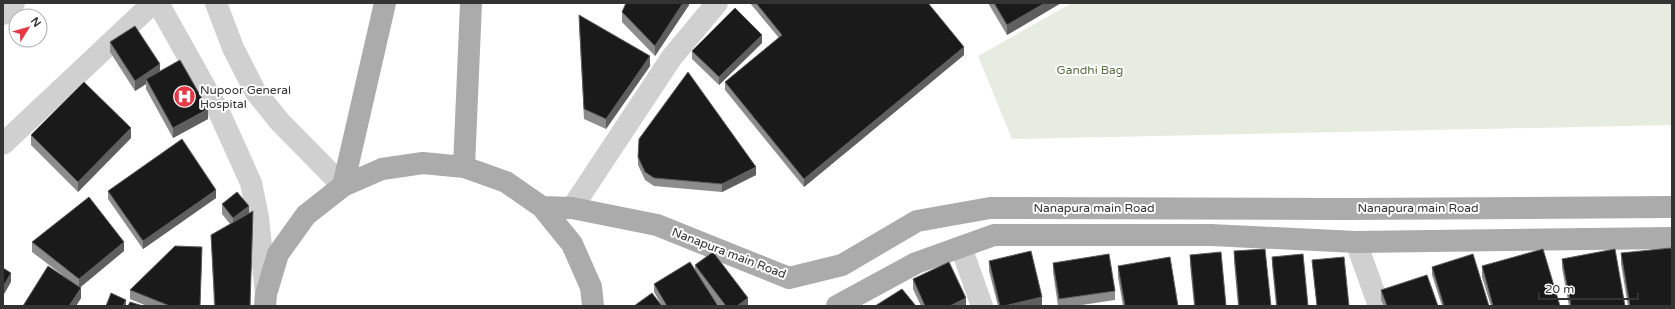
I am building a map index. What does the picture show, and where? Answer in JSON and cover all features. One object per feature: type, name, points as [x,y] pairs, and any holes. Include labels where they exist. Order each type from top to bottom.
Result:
[{"type":"main road","points":[[343,186],[385,3]]},
{"type":"main road","points":[[464,166],[472,3]]},
{"type":"main road","points":[[265,300],[278,254],[306,215],[343,186],[382,169],[423,163],[464,166],[506,182],[542,207],[572,244],[591,287],[593,306]]},
{"type":"main road","name":"Nanapura main Road","points":[[542,207],[572,208],[657,225],[788,278],[842,265],[917,221],[990,208],[1362,209],[1672,207]]},
{"type":"main road","points":[[837,306],[916,263],[994,235],[1211,236],[1356,242],[1672,238]]},
{"type":"street","points":[[3,14],[14,3]]},
{"type":"street","points":[[3,144],[153,3]]},
{"type":"street","points":[[158,3],[219,112],[251,183],[258,217],[265,300]]},
{"type":"street","points":[[216,3],[233,48],[255,91],[280,122],[343,186]]},
{"type":"street","points":[[572,208],[672,57],[717,3]]},
{"type":"street","points":[[1356,242],[1379,306]]},
{"type":"street","points":[[961,247],[982,306]]},
{"type":"green space","name":"Gandhi Bag","points":[[1072,3],[1672,3],[1672,125],[1012,139],[978,56]]},
{"type":"building","points":[[626,3],[683,3],[655,46],[622,12]]},
{"type":"building","points":[[756,3],[928,3],[964,47],[804,179],[725,82],[782,35]]},
{"type":"building","points":[[994,3],[1045,3],[1007,25]]},
{"type":"building","points":[[735,8],[762,35],[719,77],[692,51]]},
{"type":"building","points":[[579,15],[650,56],[606,119],[584,109]]},
{"type":"building","points":[[135,26],[160,64],[135,81],[110,42]]},
{"type":"building","points":[[180,60],[208,109],[173,128],[146,79]]},
{"type":"building","points":[[688,72],[756,167],[722,184],[654,178],[645,172],[638,157],[639,139]]},
{"type":"building","points":[[84,82],[131,128],[78,182],[31,135]]},
{"type":"building","points":[[182,139],[216,190],[143,241],[108,191]]},
{"type":"building","points":[[237,192],[249,206],[233,218],[222,204]]},
{"type":"building","points":[[89,197],[124,242],[79,279],[32,242]]},
{"type":"building","points":[[253,211],[250,306],[215,306],[211,235]]},
{"type":"building","points":[[175,246],[202,247],[200,306],[170,306],[130,290]]},
{"type":"building","points":[[1671,248],[1672,306],[1630,306],[1621,253]]},
{"type":"building","points":[[1265,249],[1271,306],[1239,306],[1234,251]]},
{"type":"building","points":[[1543,249],[1560,306],[1493,306],[1482,266]]},
{"type":"building","points":[[1615,249],[1625,306],[1571,306],[1562,259]]},
{"type":"building","points":[[1031,251],[1042,297],[1000,306],[989,261]]},
{"type":"building","points":[[713,252],[748,298],[737,306],[726,306],[695,265]]},
{"type":"building","points":[[1221,252],[1226,306],[1195,306],[1190,255]]},
{"type":"building","points":[[1109,254],[1115,291],[1059,299],[1053,263]]},
{"type":"building","points":[[1303,254],[1308,306],[1277,306],[1272,257]]},
{"type":"building","points":[[1473,254],[1489,306],[1444,306],[1432,267]]},
{"type":"building","points":[[1170,257],[1178,306],[1125,306],[1118,266]]},
{"type":"building","points":[[1344,257],[1349,306],[1317,306],[1312,260]]},
{"type":"building","points":[[690,262],[718,306],[667,306],[654,284]]},
{"type":"building","points":[[949,262],[966,298],[950,306],[925,306],[913,279]]},
{"type":"building","points":[[48,266],[81,288],[69,306],[23,306]]},
{"type":"building","points":[[3,268],[11,273],[3,287]]},
{"type":"building","points":[[1427,275],[1438,306],[1387,306],[1381,290]]},
{"type":"building","points":[[902,289],[916,306],[875,306]]},
{"type":"building","points":[[111,293],[126,300],[123,306],[106,306]]},
{"type":"building","points":[[652,293],[662,306],[634,306]]},
{"type":"building","points":[[130,302],[143,306],[128,306]]},
{"type":"place","name":"Nupoor General Hospital","points":[[184,97]]}]
